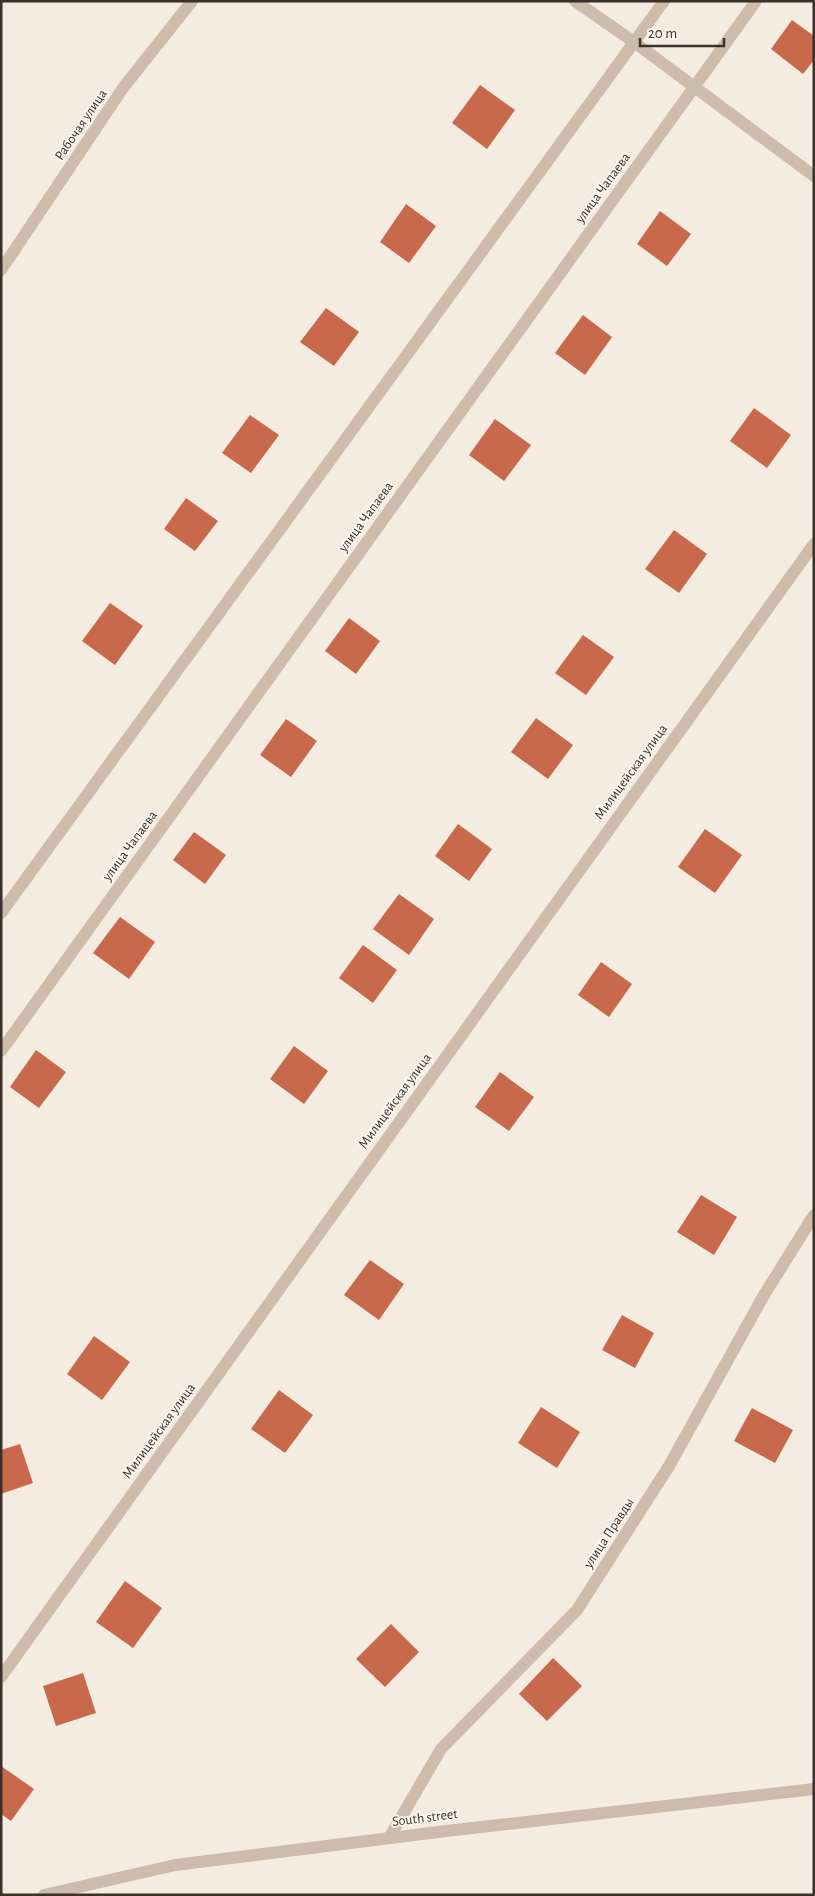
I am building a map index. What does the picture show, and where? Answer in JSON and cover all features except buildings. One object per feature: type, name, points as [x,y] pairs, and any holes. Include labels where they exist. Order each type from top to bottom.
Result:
[{"type":"street","name":"Рабочая улица","points":[[1,270],[123,88],[192,1]]},
{"type":"street","points":[[575,1],[634,42],[814,176]]},
{"type":"street","points":[[1,913],[664,1]]},
{"type":"street","name":"улица Чапаева","points":[[1,1051],[756,1]]},
{"type":"street","name":"Милицейская улица","points":[[1,1677],[814,544]]},
{"type":"street","name":"улица Правды","points":[[389,1838],[441,1749],[577,1610],[669,1466],[764,1295],[814,1215]]},
{"type":"street","name":"South street","points":[[44,1895],[175,1864],[814,1789]]}]
